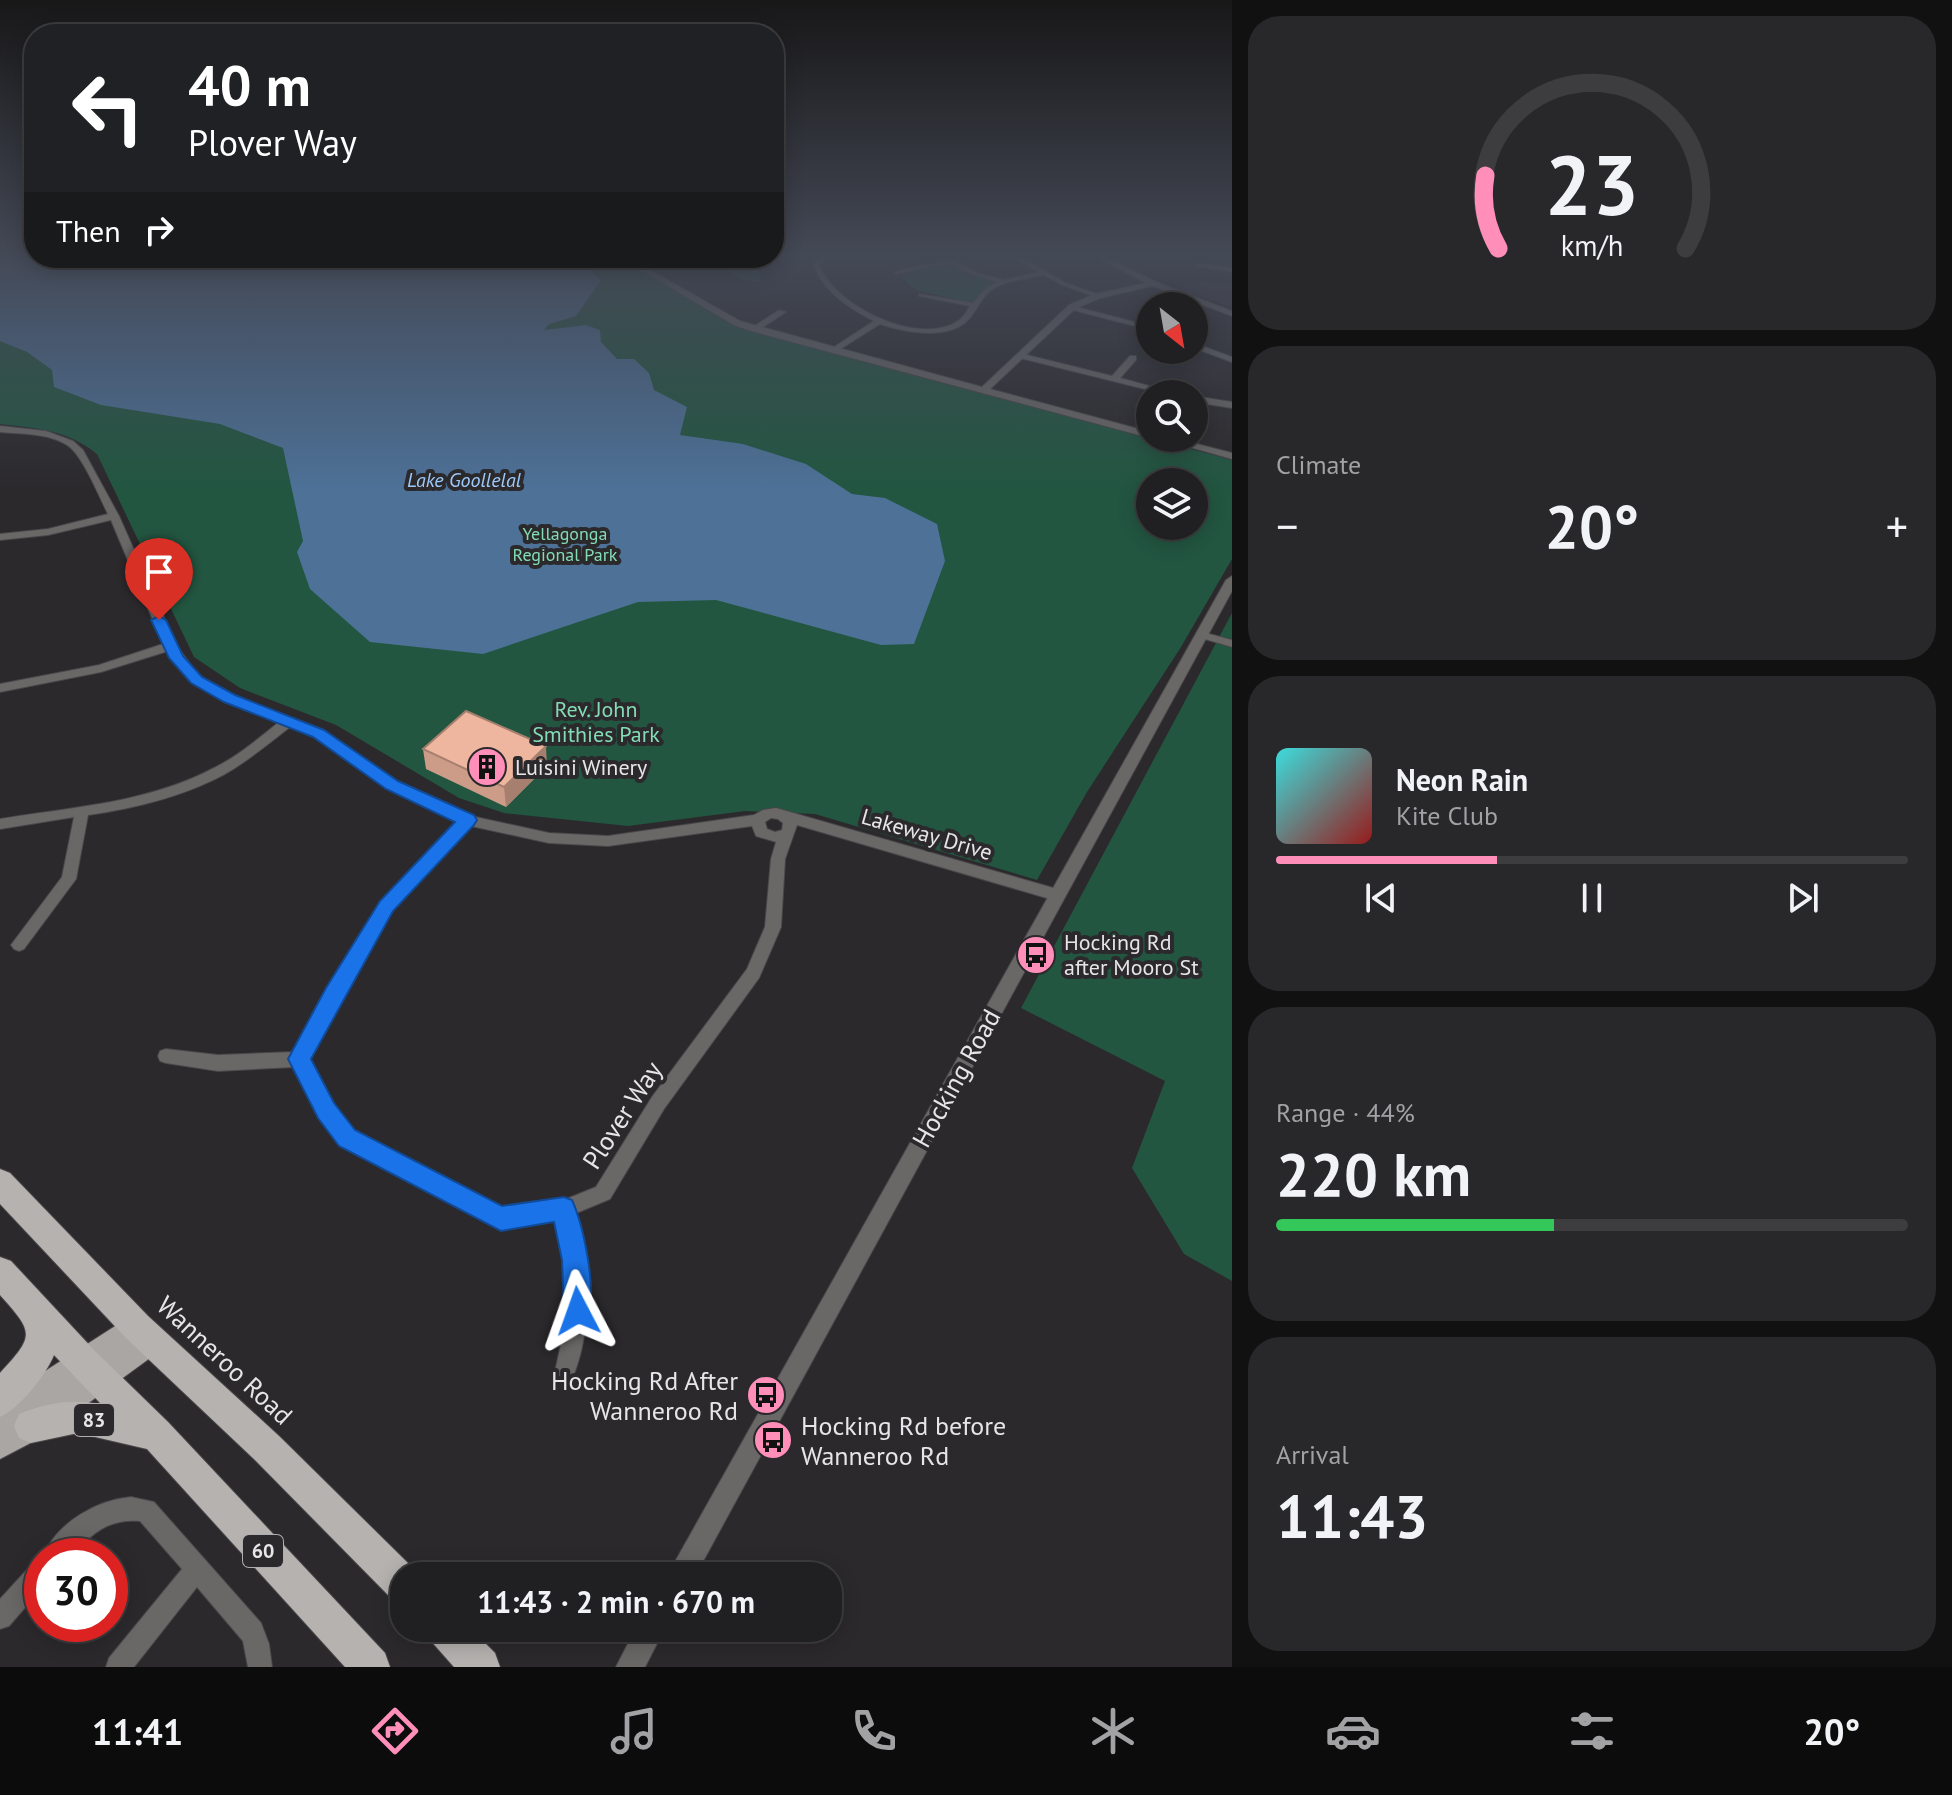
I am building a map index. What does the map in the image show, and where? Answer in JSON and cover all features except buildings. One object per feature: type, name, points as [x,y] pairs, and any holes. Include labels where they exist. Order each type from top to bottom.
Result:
[{"type":"highway","name":"Wanneroo Road","points":[[0,1183],[144,1333],[267,1448],[390,1571]]},
{"type":"highway","name":"60","points":[[0,1272],[90,1370],[156,1434],[371,1667]]},
{"type":"highway","points":[[0,1400],[22,1378],[42,1347],[41,1316]]},
{"type":"highway","name":"83","points":[[16,1422],[78,1416],[156,1434]]},
{"type":"highway","points":[[457,1642],[481,1667]]},
{"type":"main road","name":"83","points":[[0,1443],[16,1422],[144,1333]]},
{"type":"street","points":[[780,335],[1136,430]]},
{"type":"street","points":[[835,350],[858,335]]},
{"type":"street","points":[[942,335],[947,340]]},
{"type":"street","points":[[989,390],[1047,335]]},
{"type":"street","points":[[1218,355],[1232,350]]},
{"type":"street","points":[[1208,351],[1232,360]]},
{"type":"street","points":[[1025,357],[1136,384]]},
{"type":"street","points":[[1114,379],[1133,358]]},
{"type":"street","points":[[1208,401],[1232,405]]},
{"type":"street","points":[[0,429],[43,433],[70,443],[80,452],[114,516],[170,646],[196,680],[230,699],[319,733],[392,785],[468,820],[549,838],[608,841],[734,824],[761,829],[778,859]]},
{"type":"street","points":[[1208,448],[1232,455]]},
{"type":"street","points":[[1208,449],[1232,455]]},
{"type":"street","points":[[0,537],[48,532],[114,516]]},
{"type":"street","name":"Hocking Road","points":[[688,1562],[1232,580]]},
{"type":"street","points":[[1203,632],[1232,642]]},
{"type":"street","points":[[0,688],[101,668],[170,646]]},
{"type":"street","points":[[0,824],[142,801],[190,786],[221,771],[289,721]]},
{"type":"street","points":[[19,945],[69,879],[82,812]]},
{"type":"street","points":[[761,829],[768,813],[784,816],[791,823],[787,833]]},
{"type":"street","name":"Lakeway Drive","points":[[784,816],[1016,883],[1024,890],[1055,899]]},
{"type":"street","points":[[166,1056],[218,1063],[299,1059],[333,994],[387,906],[468,820]]},
{"type":"street","name":"Lakeway Drive","points":[[761,829],[787,833],[826,828]]},
{"type":"street","name":"Plover Way","points":[[299,1059],[326,1110],[347,1138],[501,1219],[564,1209],[603,1193],[658,1103],[753,973],[773,927],[778,859],[787,833]]},
{"type":"street","points":[[564,1209],[574,1260],[578,1311],[565,1372]]},
{"type":"street","points":[[72,1538],[102,1513],[126,1506],[146,1510],[252,1632],[258,1655]]},
{"type":"street","points":[[118,1667],[197,1569]]},
{"type":"street","points":[[0,1617],[24,1590]]},
{"type":"street","points":[[630,1667],[643,1642]]},
{"type":"green space","name":"Yellagonga Regional Park","points":[[0,335],[765,335],[1136,434],[1136,452],[1202,452],[1232,460],[1232,559],[1181,647],[1087,792],[1037,880],[815,814],[745,811],[628,826],[504,813],[459,798],[336,725],[240,688],[194,657],[97,454],[63,435],[0,424]]},
{"type":"green space","points":[[1232,613],[1232,1281],[1184,1254],[1132,1168],[1165,1081],[1021,1008]]},
{"type":"water","name":"Lake Goollelal","points":[[0,335],[600,335],[601,342],[617,359],[634,359],[649,373],[654,390],[687,407],[680,435],[743,444],[806,464],[852,494],[885,498],[937,524],[945,561],[914,644],[881,645],[716,600],[638,602],[483,654],[370,642],[310,589],[297,552],[303,541],[283,448],[220,424],[101,405],[54,387],[52,370],[27,352],[0,341]]},
{"type":"place","name":"Luisini Winery","points":[[487,767]]},
{"type":"place","name":"Hocking Rd after Mooro St","points":[[1036,955]]},
{"type":"place","name":"Hocking Rd After Wanneroo Rd","points":[[766,1395]]},
{"type":"place","name":"Hocking Rd before Wanneroo Rd","points":[[773,1440]]},
{"type":"route","points":[[159,620],[177,658],[196,680],[230,699],[319,733],[392,785],[468,820],[387,906],[333,994],[299,1059],[326,1110],[347,1138],[501,1219],[564,1209],[574,1260],[578,1311]]},
{"type":"park label","name":"Rev. John Smithies Park","points":[[596,722]]}]
